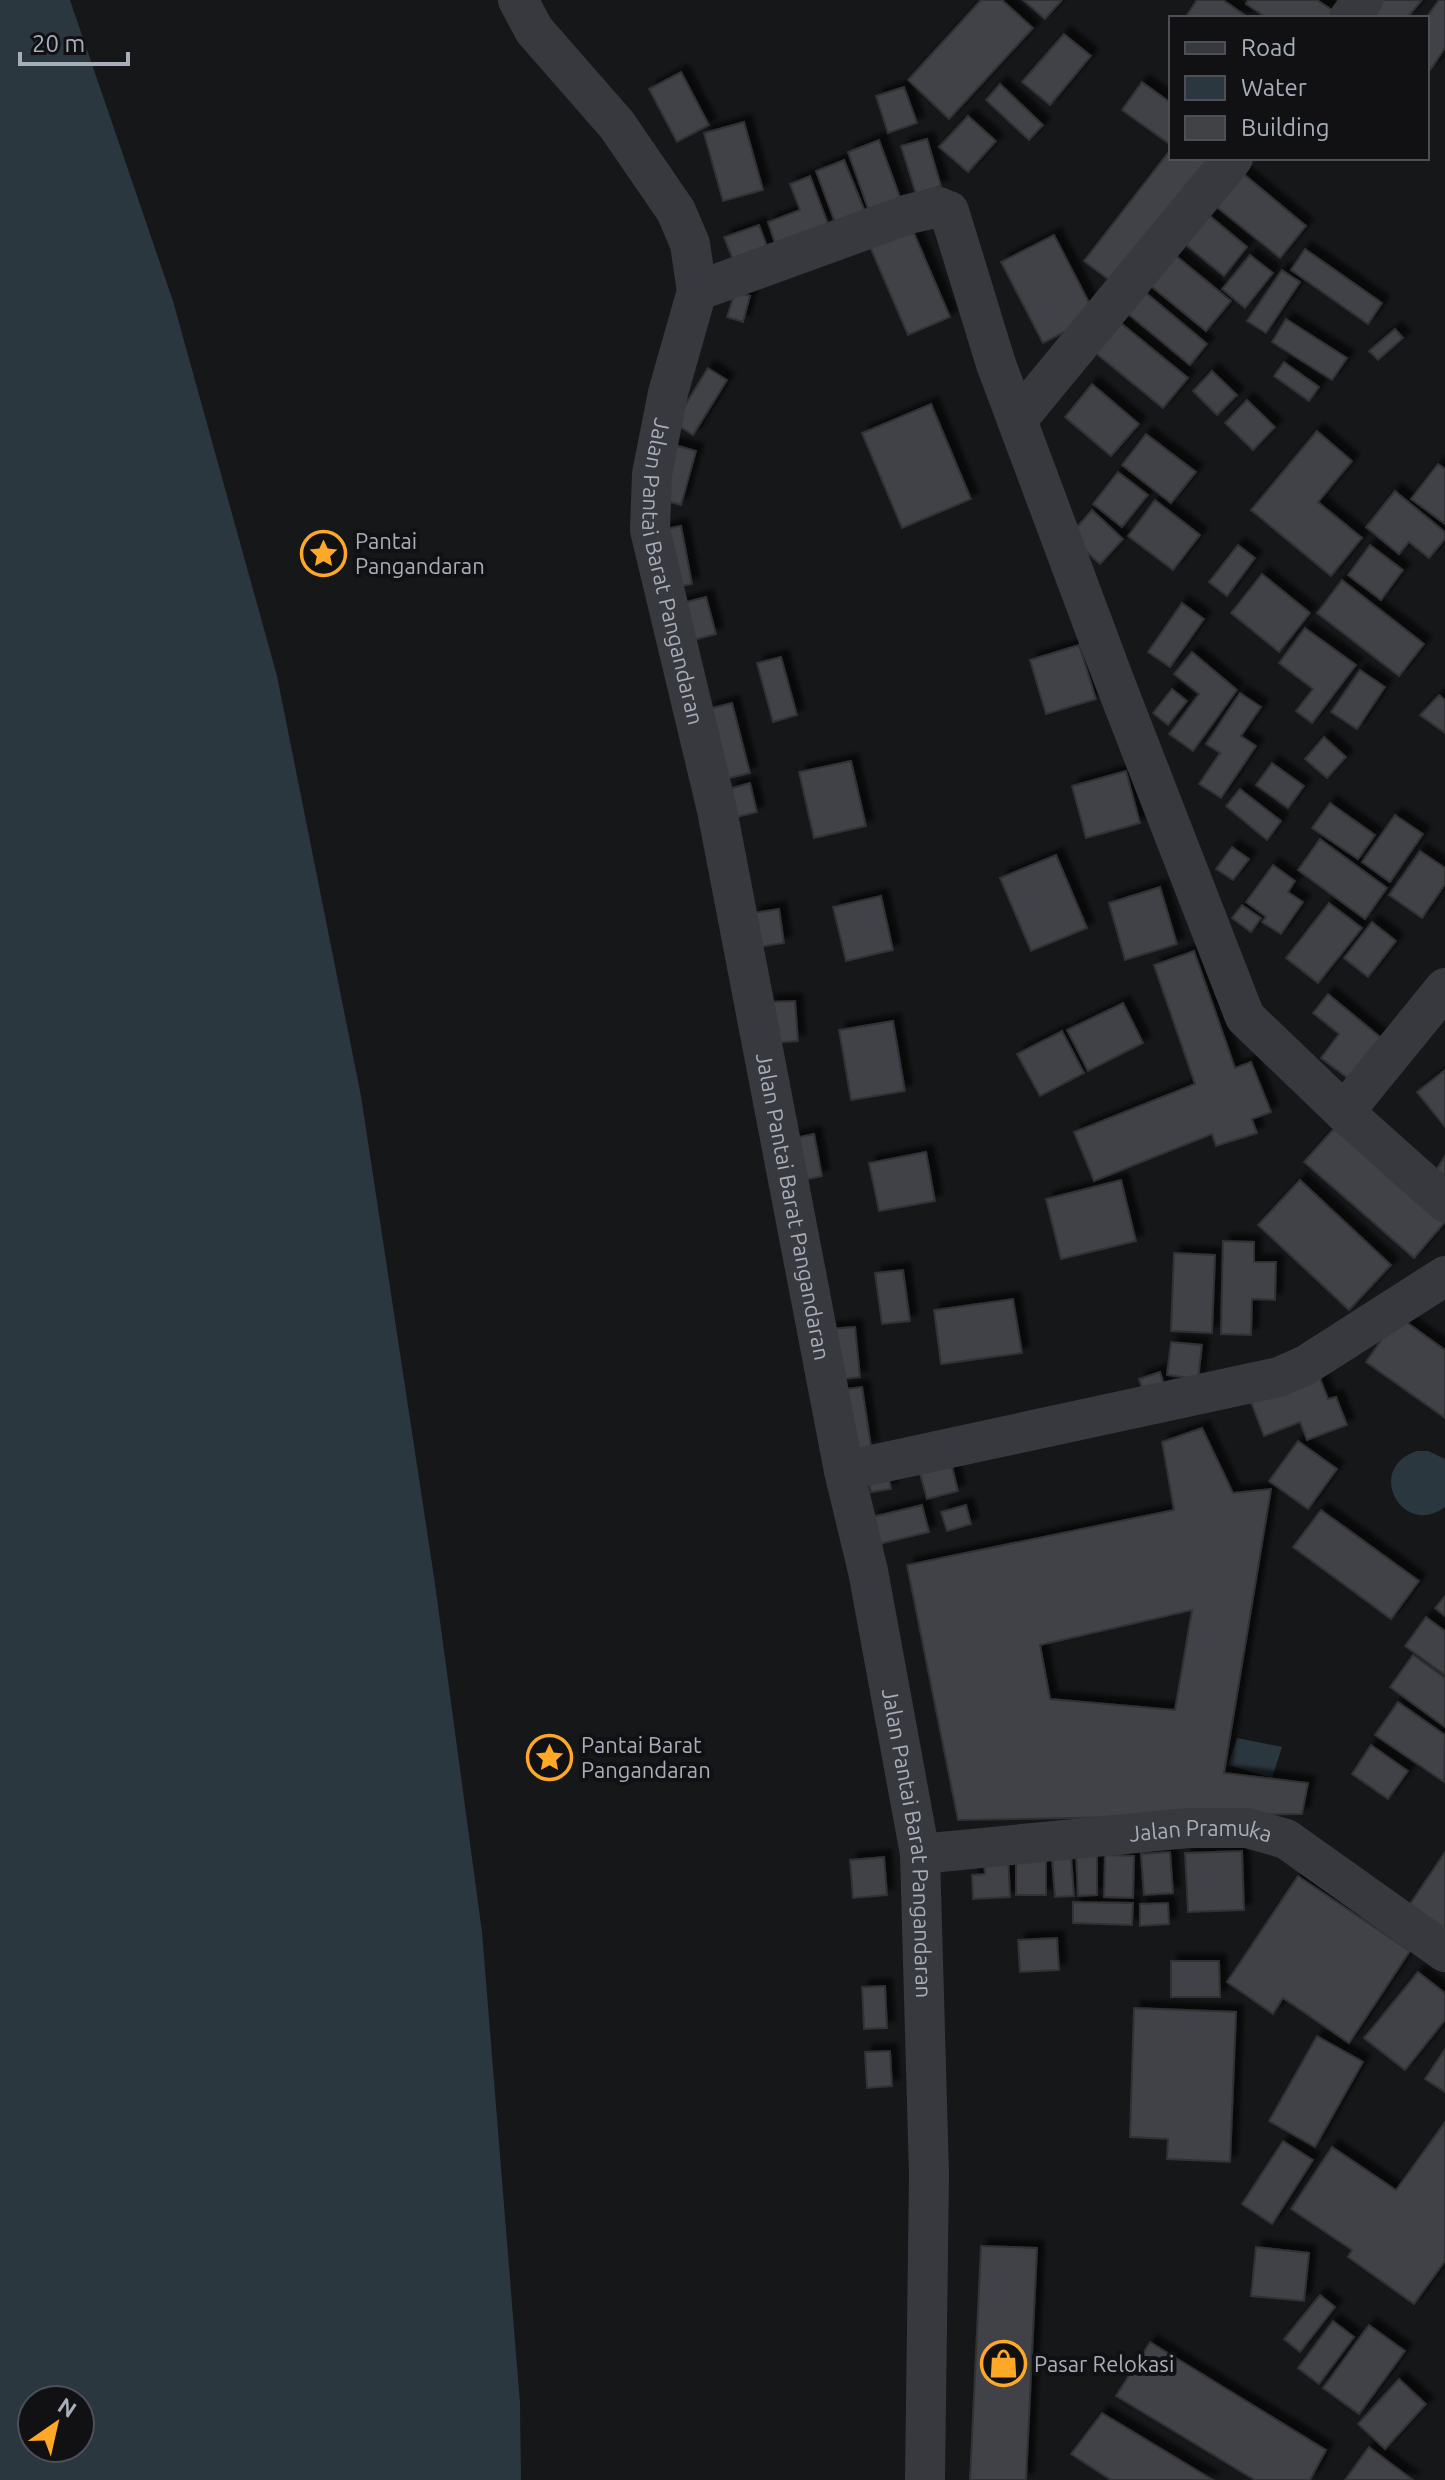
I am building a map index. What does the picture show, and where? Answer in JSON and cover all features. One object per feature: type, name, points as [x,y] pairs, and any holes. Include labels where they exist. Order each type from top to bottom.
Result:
[{"type":"street","name":"Jalan Pantai Barat Pangandaran","points":[[518,0],[534,30],[617,125],[676,211],[690,244],[697,291],[668,393],[652,474],[650,530],[717,810],[844,1471],[868,1571],[920,1854],[929,2174],[925,2480]]},
{"type":"street","points":[[1351,16],[1363,0]]},
{"type":"street","points":[[1017,420],[1231,160]]},
{"type":"street","points":[[697,291],[909,214],[943,207],[949,211],[996,364],[1245,1017],[1344,1112],[1445,1202]]},
{"type":"street","points":[[1344,1112],[1445,988]]},
{"type":"street","points":[[844,1471],[1279,1377],[1306,1365],[1445,1276]]},
{"type":"street","name":"Jalan Pramuka","points":[[920,1854],[1188,1828],[1247,1828],[1286,1839],[1445,1952]]},
{"type":"water","points":[[0,0],[70,0],[173,301],[277,676],[361,1096],[435,1584],[482,1932],[520,2403],[521,2480],[0,2480]]},
{"type":"water","points":[[1417,1451],[1428,1451],[1445,1459],[1445,1507],[1429,1514],[1415,1514],[1403,1508],[1391,1485],[1393,1471],[1401,1460]]},
{"type":"water","points":[[1237,1738],[1282,1747],[1272,1778],[1228,1765]]},
{"type":"building","points":[[981,0],[1002,0],[1033,28],[949,119],[908,80]]},
{"type":"building","points":[[1023,0],[1062,0],[1045,19]]},
{"type":"building","points":[[1197,0],[1223,0],[1246,16],[1186,16]]},
{"type":"building","points":[[1248,0],[1317,0],[1338,14],[1264,16],[1246,4]]},
{"type":"building","points":[[1367,0],[1422,0],[1409,16],[1354,16]]},
{"type":"building","points":[[1439,0],[1445,0],[1445,48],[1431,69],[1429,68],[1427,16]]},
{"type":"building","points":[[1064,34],[1091,56],[1050,105],[1022,82]]},
{"type":"building","points":[[681,72],[709,125],[677,142],[649,89]]},
{"type":"building","points":[[1142,82],[1169,102],[1169,144],[1122,110]]},
{"type":"building","points":[[1000,84],[1043,125],[1029,140],[986,100]]},
{"type":"building","points":[[904,87],[917,123],[888,133],[876,96]]},
{"type":"building","points":[[968,116],[996,141],[968,172],[939,147]]},
{"type":"building","points":[[744,122],[763,190],[723,201],[704,133]]},
{"type":"building","points":[[927,139],[941,186],[916,194],[901,146]]},
{"type":"building","points":[[879,140],[902,203],[870,214],[848,152]]},
{"type":"building","points":[[1169,152],[1169,160],[1219,160],[1120,288],[1084,261]]},
{"type":"building","points":[[844,160],[866,214],[836,225],[816,171]]},
{"type":"building","points":[[1234,166],[1306,226],[1280,258],[1207,199]]},
{"type":"building","points":[[810,176],[828,224],[775,243],[768,222],[800,210],[790,184]]},
{"type":"building","points":[[1198,206],[1247,247],[1224,276],[1174,235]]},
{"type":"building","points":[[910,224],[950,317],[908,335],[868,242]]},
{"type":"building","points":[[759,225],[768,249],[734,262],[724,237]]},
{"type":"building","points":[[1054,235],[1096,316],[1043,343],[1001,262]]},
{"type":"building","points":[[1305,249],[1382,303],[1368,324],[1291,270]]},
{"type":"building","points":[[1170,251],[1231,301],[1206,331],[1145,281]]},
{"type":"building","points":[[1250,255],[1273,273],[1245,308],[1222,289]]},
{"type":"building","points":[[1282,270],[1300,282],[1266,333],[1247,321]]},
{"type":"building","points":[[735,292],[750,296],[743,322],[727,317]]},
{"type":"building","points":[[1145,292],[1207,344],[1190,365],[1127,313]]},
{"type":"building","points":[[1111,315],[1188,378],[1163,408],[1086,345]]},
{"type":"building","points":[[1286,319],[1347,358],[1332,380],[1272,342]]},
{"type":"building","points":[[1395,329],[1403,338],[1378,360],[1369,351]]},
{"type":"building","points":[[1284,362],[1319,387],[1309,401],[1274,376]]},
{"type":"building","points":[[708,368],[727,380],[693,435],[674,423]]},
{"type":"building","points":[[1212,371],[1237,395],[1217,415],[1193,391]]},
{"type":"building","points":[[1092,384],[1139,424],[1111,456],[1065,417]]},
{"type":"building","points":[[1247,400],[1275,427],[1253,450],[1225,423]]},
{"type":"building","points":[[931,404],[971,499],[902,528],[862,433]]},
{"type":"building","points":[[1317,431],[1352,461],[1318,502],[1362,538],[1331,576],[1251,510]]},
{"type":"building","points":[[1146,434],[1196,472],[1171,503],[1122,465]]},
{"type":"building","points":[[671,444],[696,451],[681,505],[656,498]]},
{"type":"building","points":[[1438,464],[1445,469],[1445,524],[1411,499]]},
{"type":"building","points":[[1118,472],[1148,495],[1122,527],[1093,504]]},
{"type":"building","points":[[1395,491],[1445,532],[1445,539],[1429,558],[1409,542],[1399,554],[1366,527]]},
{"type":"building","points":[[1155,500],[1200,535],[1173,570],[1128,536]]},
{"type":"building","points":[[1092,510],[1123,539],[1100,564],[1069,536]]},
{"type":"building","points":[[681,526],[692,584],[670,588],[659,530]]},
{"type":"building","points":[[1238,545],[1255,558],[1227,596],[1209,582]]},
{"type":"building","points":[[1370,545],[1403,570],[1381,600],[1348,575]]},
{"type":"building","points":[[1262,574],[1310,613],[1279,652],[1231,613]]},
{"type":"building","points":[[1342,580],[1424,644],[1399,676],[1317,613]]},
{"type":"building","points":[[706,597],[716,634],[686,642],[675,605]]},
{"type":"building","points":[[1182,603],[1204,619],[1170,667],[1148,652]]},
{"type":"building","points":[[1305,628],[1356,665],[1312,723],[1296,711],[1313,689],[1279,663]]},
{"type":"building","points":[[1079,645],[1096,699],[1046,714],[1030,660]]},
{"type":"building","points":[[1192,652],[1237,690],[1193,751],[1169,734],[1199,694],[1174,674]]},
{"type":"building","points":[[781,657],[797,715],[773,722],[757,663]]},
{"type":"building","points":[[1360,670],[1385,687],[1357,729],[1331,712]]},
{"type":"building","points":[[1172,689],[1187,701],[1168,725],[1153,713]]},
{"type":"building","points":[[1240,693],[1261,707],[1241,736],[1256,746],[1221,798],[1199,784],[1220,753],[1206,744]]},
{"type":"building","points":[[1439,695],[1445,700],[1445,733],[1420,715]]},
{"type":"building","points":[[732,703],[750,773],[725,779],[708,709]]},
{"type":"building","points":[[1324,737],[1346,757],[1327,778],[1305,759]]},
{"type":"building","points":[[851,761],[866,826],[814,838],[799,772]]},
{"type":"building","points":[[1272,763],[1304,786],[1288,808],[1256,785]]},
{"type":"building","points":[[1126,771],[1140,823],[1086,838],[1072,786]]},
{"type":"building","points":[[750,783],[757,812],[737,817],[729,789]]},
{"type":"building","points":[[1240,789],[1281,821],[1267,840],[1226,806]]},
{"type":"building","points":[[1330,803],[1375,835],[1358,859],[1312,828]]},
{"type":"building","points":[[1395,815],[1423,834],[1390,882],[1362,862]]},
{"type":"building","points":[[1320,839],[1387,888],[1365,919],[1298,870]]},
{"type":"building","points":[[1232,847],[1249,859],[1233,880],[1216,869]]},
{"type":"building","points":[[1420,851],[1445,868],[1445,884],[1422,918],[1389,895]]},
{"type":"building","points":[[1056,855],[1087,928],[1031,951],[1000,878]]},
{"type":"building","points":[[1273,865],[1295,881],[1288,892],[1303,902],[1281,934],[1262,922],[1266,917],[1246,902]]},
{"type":"building","points":[[1160,887],[1177,944],[1125,960],[1109,903]]},
{"type":"building","points":[[881,896],[893,950],[846,961],[833,907]]},
{"type":"building","points":[[1329,903],[1362,928],[1318,983],[1286,958]]},
{"type":"building","points":[[1242,905],[1261,918],[1251,932],[1232,918]]},
{"type":"building","points":[[779,909],[784,943],[758,947],[753,913]]},
{"type":"building","points":[[1372,922],[1396,941],[1368,977],[1344,958]]},
{"type":"building","points":[[1194,951],[1235,1068],[1251,1062],[1271,1112],[1252,1119],[1257,1133],[1216,1146],[1212,1134],[1094,1181],[1074,1132],[1195,1084],[1154,965]]},
{"type":"building","points":[[1328,994],[1391,1046],[1360,1087],[1321,1058],[1339,1034],[1313,1013]]},
{"type":"building","points":[[795,1001],[798,1041],[771,1043],[768,1002]]},
{"type":"building","points":[[1123,1003],[1143,1043],[1088,1071],[1067,1030]]},
{"type":"building","points":[[893,1021],[905,1091],[851,1100],[839,1030]]},
{"type":"building","points":[[1062,1031],[1084,1073],[1040,1096],[1017,1054]]},
{"type":"building","points":[[1445,1070],[1445,1127],[1417,1092]]},
{"type":"building","points":[[1339,1123],[1445,1216],[1445,1222],[1414,1258],[1304,1162]]},
{"type":"building","points":[[814,1134],[822,1176],[800,1181],[790,1139]]},
{"type":"building","points":[[926,1152],[935,1201],[879,1211],[869,1163]]},
{"type":"building","points":[[1445,1156],[1445,1189],[1430,1180]]},
{"type":"building","points":[[1121,1180],[1136,1241],[1061,1259],[1046,1199]]},
{"type":"building","points":[[1300,1180],[1391,1265],[1349,1310],[1258,1225]]},
{"type":"building","points":[[1223,1241],[1254,1242],[1254,1262],[1276,1262],[1275,1300],[1252,1299],[1251,1335],[1221,1334]]},
{"type":"building","points":[[1174,1253],[1215,1255],[1212,1333],[1171,1331]]},
{"type":"building","points":[[903,1270],[910,1321],[882,1324],[875,1273]]},
{"type":"building","points":[[1013,1299],[1022,1353],[941,1364],[934,1310]]},
{"type":"building","points":[[1398,1316],[1445,1350],[1445,1418],[1366,1362]]},
{"type":"building","points":[[855,1327],[860,1377],[833,1380],[828,1329]]},
{"type":"building","points":[[1171,1342],[1202,1345],[1198,1379],[1167,1375]]},
{"type":"building","points":[[1316,1368],[1328,1399],[1336,1397],[1347,1425],[1307,1440],[1300,1422],[1264,1436],[1248,1394]]},
{"type":"building","points":[[1160,1372],[1166,1391],[1145,1397],[1139,1379]]},
{"type":"building","points":[[862,1387],[871,1447],[845,1451],[837,1390]]},
{"type":"building","points":[[1202,1428],[1233,1493],[1271,1489],[1224,1773],[1308,1783],[1302,1814],[958,1820],[907,1565],[1174,1510],[1162,1442]],"holes":[[[1192,1610],[1175,1710],[1050,1699],[1040,1645]]]},
{"type":"building","points":[[1298,1441],[1337,1469],[1308,1509],[1269,1481]]},
{"type":"building","points":[[948,1451],[958,1491],[927,1499],[916,1459]]},
{"type":"building","points":[[887,1469],[891,1489],[871,1492],[867,1472]]},
{"type":"building","points":[[922,1505],[929,1532],[879,1544],[872,1517]]},
{"type":"building","points":[[966,1505],[971,1524],[947,1531],[941,1512]]},
{"type":"building","points":[[1321,1510],[1419,1581],[1391,1619],[1293,1547]]},
{"type":"building","points":[[1445,1596],[1445,1616],[1435,1608]]},
{"type":"building","points":[[1426,1617],[1445,1631],[1445,1675],[1405,1646]]},
{"type":"building","points":[[1413,1655],[1445,1678],[1445,1727],[1390,1687]]},
{"type":"building","points":[[1398,1702],[1445,1735],[1444,1782],[1375,1735]]},
{"type":"building","points":[[1371,1745],[1408,1771],[1388,1799],[1352,1774]]},
{"type":"building","points":[[1242,1851],[1244,1910],[1188,1912],[1185,1853]]},
{"type":"building","points":[[1170,1852],[1173,1893],[1144,1895],[1141,1854]]},
{"type":"building","points":[[1445,1852],[1445,1933],[1408,1907]]},
{"type":"building","points":[[1076,1853],[1097,1853],[1097,1895],[1078,1896]]},
{"type":"building","points":[[1105,1855],[1134,1856],[1133,1898],[1104,1897]]},
{"type":"building","points":[[1008,1856],[1010,1897],[973,1899],[972,1875],[985,1874],[984,1858]]},
{"type":"building","points":[[1071,1856],[1074,1896],[1055,1897],[1052,1858]]},
{"type":"building","points":[[884,1857],[887,1895],[853,1898],[850,1860]]},
{"type":"building","points":[[1016,1858],[1046,1858],[1046,1895],[1016,1895]]},
{"type":"building","points":[[1298,1876],[1410,1951],[1349,2043],[1283,1998],[1273,2014],[1227,1982]]},
{"type":"building","points":[[1073,1902],[1133,1903],[1132,1925],[1073,1923]]},
{"type":"building","points":[[1168,1903],[1169,1924],[1140,1926],[1140,1904]]},
{"type":"building","points":[[1057,1938],[1059,1970],[1020,1972],[1018,1940]]},
{"type":"building","points":[[1171,1961],[1219,1961],[1220,1997],[1171,1997]]},
{"type":"building","points":[[1418,1972],[1445,1993],[1445,2020],[1405,2070],[1364,2038]]},
{"type":"building","points":[[885,1986],[887,2028],[864,2029],[862,1987]]},
{"type":"building","points":[[1134,2008],[1236,2012],[1230,2162],[1167,2159],[1168,2139],[1130,2137]]},
{"type":"building","points":[[1317,2036],[1363,2062],[1315,2147],[1269,2121]]},
{"type":"building","points":[[1445,2049],[1445,2092],[1425,2079]]},
{"type":"building","points":[[890,2051],[892,2086],[867,2088],[865,2052]]},
{"type":"building","points":[[1445,2122],[1445,2261],[1414,2304],[1348,2257],[1352,2250],[1291,2209],[1332,2147],[1396,2190]]},
{"type":"building","points":[[1283,2141],[1313,2160],[1272,2224],[1242,2204]]},
{"type":"building","name":"Pasar Relokasi","points":[[981,2246],[1037,2248],[1026,2480],[970,2480]]},
{"type":"building","points":[[1256,2247],[1309,2253],[1304,2301],[1251,2296]]},
{"type":"building","points":[[1320,2295],[1335,2307],[1300,2352],[1284,2339]]},
{"type":"building","points":[[1333,2321],[1354,2337],[1319,2384],[1298,2368]]},
{"type":"building","points":[[1369,2325],[1405,2351],[1359,2414],[1323,2388]]},
{"type":"building","points":[[1150,2342],[1326,2450],[1310,2480],[1255,2480],[1116,2396]]},
{"type":"building","points":[[1399,2379],[1426,2404],[1385,2449],[1358,2424]]},
{"type":"building","points":[[1102,2413],[1213,2480],[1111,2480],[1071,2454]]},
{"type":"building","points":[[1369,2447],[1413,2480],[1345,2480]]},
{"type":"place","name":"Pantai Pangandaran","points":[[324,554]]},
{"type":"place","name":"Pantai Barat Pangandaran","points":[[550,1758]]},
{"type":"place","name":"Pasar Relokasi","points":[[1003,2364]]}]
